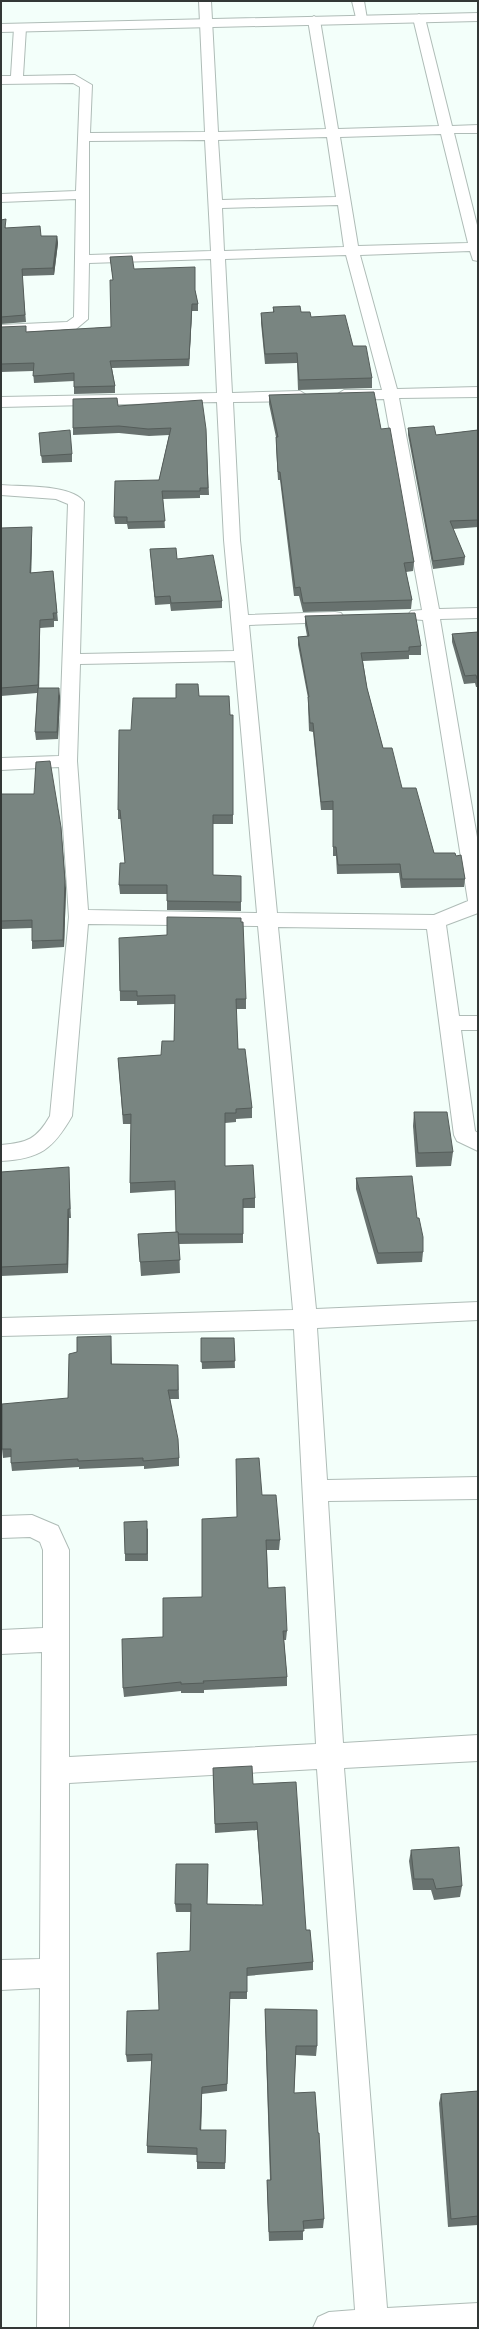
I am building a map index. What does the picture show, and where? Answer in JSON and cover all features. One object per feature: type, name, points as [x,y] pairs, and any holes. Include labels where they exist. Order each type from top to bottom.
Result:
[{"type":"street","points":[[205,1],[208,23],[212,136],[232,540],[305,1319],[331,1755],[334,1831],[372,2327]]},
{"type":"street","points":[[358,1],[361,19]]},
{"type":"street","points":[[1,28],[478,17]]},
{"type":"street","points":[[83,259],[352,251],[477,250],[419,18]]},
{"type":"street","points":[[314,20],[352,251],[391,394],[431,614],[478,901]]},
{"type":"street","points":[[17,80],[20,28]]},
{"type":"street","points":[[1,80],[75,79],[86,85],[83,137],[83,259],[81,320],[77,324],[71,326],[1,329]]},
{"type":"street","points":[[83,137],[333,134],[478,129]]},
{"type":"street","points":[[1,198],[82,195]]},
{"type":"street","points":[[216,204],[344,201]]},
{"type":"street","points":[[328,395],[478,392]]},
{"type":"street","points":[[1,402],[312,396]]},
{"type":"street","points":[[1,490],[59,494],[76,502],[68,761],[80,917],[60,1116],[49,1137],[24,1152],[1,1153]]},
{"type":"street","points":[[399,615],[478,613]]},
{"type":"street","points":[[239,620],[351,616]]},
{"type":"street","points":[[71,659],[242,656]]},
{"type":"street","points":[[1,764],[68,761]]},
{"type":"street","points":[[80,917],[436,922],[478,905]]},
{"type":"street","points":[[436,922],[465,1135],[478,1143]]},
{"type":"street","points":[[449,1024],[478,1023]]},
{"type":"street","points":[[1,1327],[305,1319],[478,1311]]},
{"type":"street","points":[[315,1492],[478,1488]]},
{"type":"street","points":[[1,1527],[32,1526],[49,1534],[56,1550],[52,2328]]},
{"type":"street","points":[[1,1642],[56,1639]]},
{"type":"street","points":[[55,1771],[478,1748]]},
{"type":"street","points":[[1,1975],[55,1973]]},
{"type":"street","points":[[329,2328],[372,2327],[478,2319]]},
{"type":"building","points":[[6,219],[5,228],[40,226],[41,236],[57,236],[53,268],[22,269],[25,315],[1,317],[1,220]]},
{"type":"building","points":[[132,256],[134,269],[195,267],[195,290],[198,304],[192,304],[189,359],[110,361],[115,386],[74,387],[74,373],[33,376],[34,363],[1,364],[1,327],[26,326],[26,332],[111,327],[110,280],[113,280],[110,257]]},
{"type":"building","points":[[300,306],[301,312],[310,312],[311,317],[345,315],[353,346],[366,346],[372,378],[299,380],[297,353],[265,354],[261,313],[274,312],[273,307]]},
{"type":"building","points":[[374,392],[381,429],[390,428],[414,562],[404,563],[412,600],[303,603],[300,587],[295,588],[280,472],[278,472],[276,437],[278,437],[269,395]]},
{"type":"building","points":[[117,398],[118,406],[202,400],[206,429],[208,488],[200,488],[200,491],[162,491],[165,521],[127,522],[127,517],[114,517],[115,481],[159,480],[171,428],[148,429],[119,426],[73,428],[73,399]]},
{"type":"building","points":[[434,426],[436,435],[478,430],[478,520],[450,521],[465,557],[433,561],[408,428]]},
{"type":"building","points":[[70,430],[72,454],[41,456],[39,433]]},
{"type":"building","points":[[32,527],[30,573],[53,571],[57,613],[53,613],[54,619],[40,620],[38,685],[1,688],[1,528]]},
{"type":"building","points":[[176,548],[177,559],[213,555],[222,601],[171,603],[170,596],[155,597],[150,549]]},
{"type":"building","points":[[415,613],[421,646],[409,647],[409,651],[361,653],[367,688],[383,748],[392,748],[402,788],[416,788],[434,853],[455,853],[456,856],[461,855],[465,879],[402,879],[400,864],[338,865],[336,847],[333,847],[333,801],[321,802],[313,723],[310,723],[309,697],[298,637],[309,636],[305,616]]},
{"type":"building","points":[[478,632],[477,679],[476,675],[465,676],[452,634]]},
{"type":"building","points":[[176,684],[198,684],[199,696],[229,696],[230,715],[233,715],[233,815],[213,815],[213,875],[241,876],[241,902],[167,901],[167,885],[119,885],[120,863],[125,863],[120,810],[118,810],[119,730],[131,730],[133,698],[176,698]]},
{"type":"building","points":[[38,688],[59,688],[57,732],[35,732]]},
{"type":"building","points":[[50,761],[61,827],[65,881],[63,940],[32,941],[32,920],[1,921],[1,794],[34,794],[36,762]]},
{"type":"building","points":[[167,917],[241,918],[241,922],[243,922],[246,999],[236,999],[238,1049],[245,1049],[252,1108],[236,1109],[236,1113],[225,1113],[225,1166],[253,1165],[255,1198],[243,1199],[243,1234],[178,1234],[178,1232],[176,1232],[175,1181],[130,1183],[131,1114],[123,1115],[118,1058],[161,1055],[162,1041],[174,1041],[175,995],[137,996],[137,991],[120,991],[119,938],[167,935]]},
{"type":"building","points":[[414,1112],[447,1112],[453,1152],[418,1153]]},
{"type":"building","points":[[69,1167],[70,1209],[68,1209],[67,1264],[1,1267],[1,1172]]},
{"type":"building","points":[[412,1176],[417,1218],[419,1218],[423,1237],[423,1252],[378,1253],[356,1178]]},
{"type":"building","points":[[178,1232],[180,1260],[140,1262],[138,1234]]},
{"type":"building","points":[[111,1336],[111,1364],[178,1365],[178,1390],[168,1390],[178,1439],[179,1458],[143,1461],[143,1458],[78,1461],[78,1459],[11,1463],[11,1449],[2,1449],[2,1404],[68,1398],[69,1354],[77,1352],[77,1337]]},
{"type":"building","points":[[201,1338],[234,1338],[235,1361],[201,1362]]},
{"type":"building","points":[[259,1458],[262,1495],[276,1495],[280,1540],[266,1540],[268,1588],[285,1587],[287,1631],[283,1631],[287,1677],[203,1681],[204,1683],[181,1684],[181,1682],[123,1688],[122,1639],[163,1637],[163,1598],[202,1597],[202,1519],[237,1517],[236,1459]]},
{"type":"building","points":[[147,1521],[147,1554],[125,1554],[124,1522]]},
{"type":"building","points":[[252,1766],[253,1784],[296,1782],[306,1930],[310,1930],[313,1962],[247,1968],[247,1992],[230,1992],[227,2084],[202,2087],[200,2130],[226,2130],[225,2163],[197,2162],[197,2148],[147,2146],[152,2054],[126,2055],[127,2011],[159,2010],[157,1953],[190,1951],[191,1904],[175,1904],[176,1864],[208,1864],[207,1904],[263,1905],[257,1822],[215,1824],[213,1768]]},
{"type":"building","points":[[459,1847],[462,1886],[436,1889],[433,1879],[414,1879],[411,1850]]},
{"type":"building","points":[[265,2009],[317,2010],[317,2046],[296,2046],[294,2093],[315,2092],[324,2219],[303,2221],[304,2231],[269,2232],[267,2180],[271,2180]]},
{"type":"building","points":[[478,2091],[478,2216],[451,2219],[441,2094]]}]
